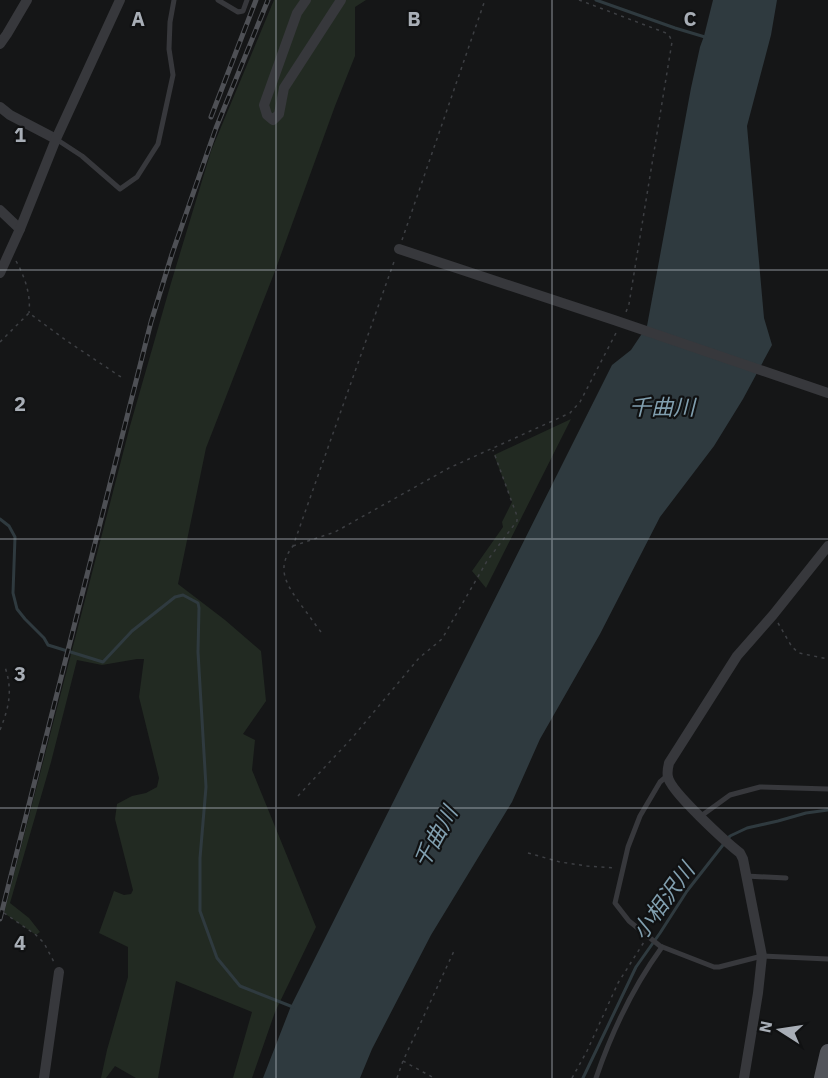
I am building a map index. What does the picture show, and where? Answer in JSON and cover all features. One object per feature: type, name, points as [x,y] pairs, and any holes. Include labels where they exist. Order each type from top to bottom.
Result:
[{"type":"main road","points":[[822,1078],[828,1052]]},
{"type":"street","points":[[0,44],[27,0]]},
{"type":"street","points":[[0,273],[56,139],[120,0]]},
{"type":"street","points":[[306,0],[297,13],[264,105],[267,115],[273,120],[279,114],[284,88],[341,0]]},
{"type":"street","points":[[0,107],[26,125],[56,139]]},
{"type":"street","points":[[0,210],[20,229]]},
{"type":"street","points":[[399,249],[828,393]]},
{"type":"street","points":[[744,1078],[762,956],[743,859],[740,853],[678,794],[667,777],[669,763],[737,656],[828,546]]},
{"type":"street","points":[[44,1078],[59,972]]},
{"type":"lane","points":[[56,139],[82,156],[120,189],[137,177],[158,144],[173,75],[169,49],[170,21],[174,0]]},
{"type":"lane","points":[[218,0],[238,12],[243,10],[247,0]]},
{"type":"lane","points":[[667,777],[660,782],[640,816],[628,847],[615,903],[629,921],[661,946],[714,967],[762,956],[828,959]]},
{"type":"lane","points":[[701,816],[730,795],[760,788],[828,789]]},
{"type":"lane","points":[[746,876],[786,878]]},
{"type":"lane","points":[[596,1078],[625,1007],[645,969],[661,946]]},
{"type":"path","points":[[321,632],[286,584],[283,568],[286,555],[293,546],[485,0]]},
{"type":"path","points":[[0,342],[29,313],[30,300],[21,269],[10,250]]},
{"type":"path","points":[[29,313],[121,377]]},
{"type":"path","points":[[298,796],[352,738],[418,658],[442,639],[487,561],[517,521],[493,449]]},
{"type":"path","points":[[773,615],[792,647],[799,652],[828,659]]},
{"type":"path","points":[[0,730],[10,696],[9,679],[5,667]]},
{"type":"path","points":[[528,853],[560,862],[624,868]]},
{"type":"path","points":[[4,913],[40,939],[59,972]]},
{"type":"path","points":[[572,1078],[618,983],[649,937]]},
{"type":"path","points":[[397,1078],[403,1060],[454,951]]},
{"type":"path","points":[[403,1060],[434,1078]]},
{"type":"shaded area","points":[[274,0],[366,0],[355,7],[355,56],[206,448],[178,584],[261,651],[266,701],[243,734],[255,740],[252,770],[316,927],[275,1012],[252,1078],[233,1078],[252,1012],[176,981],[158,1078],[136,1078],[115,1066],[106,1078],[101,1078],[128,977],[128,947],[99,933],[114,891],[124,895],[131,894],[133,890],[115,819],[117,804],[157,787],[159,778],[139,697],[144,659],[102,665],[77,660],[51,762],[10,903],[29,918],[40,932],[36,935],[4,913],[130,426],[171,283],[211,151]]},
{"type":"shaded area","points":[[571,419],[486,588],[472,571],[503,527],[502,522],[512,502],[494,455]]},
{"type":"water","name":"千曲川","points":[[713,0],[777,0],[771,35],[747,126],[764,318],[772,345],[714,446],[660,517],[600,634],[540,739],[512,802],[431,935],[372,1049],[360,1078],[263,1078],[291,1006],[612,365],[631,350],[647,326],[691,88]]},
{"type":"waterway","points":[[596,0],[705,37]]},
{"type":"waterway","points":[[0,519],[9,526],[15,537],[13,593],[17,609],[48,645],[103,662],[132,631],[175,597],[183,595],[198,603],[198,652],[206,787],[200,858],[200,911],[217,958],[240,986],[293,1007]]},
{"type":"waterway","name":"小相沢川","points":[[583,1078],[636,967],[687,891],[730,836],[747,828],[806,813],[828,810]]},
{"type":"railway","points":[[211,117],[256,0]]},
{"type":"railway","points":[[0,919],[151,322],[216,128],[268,0]]}]
